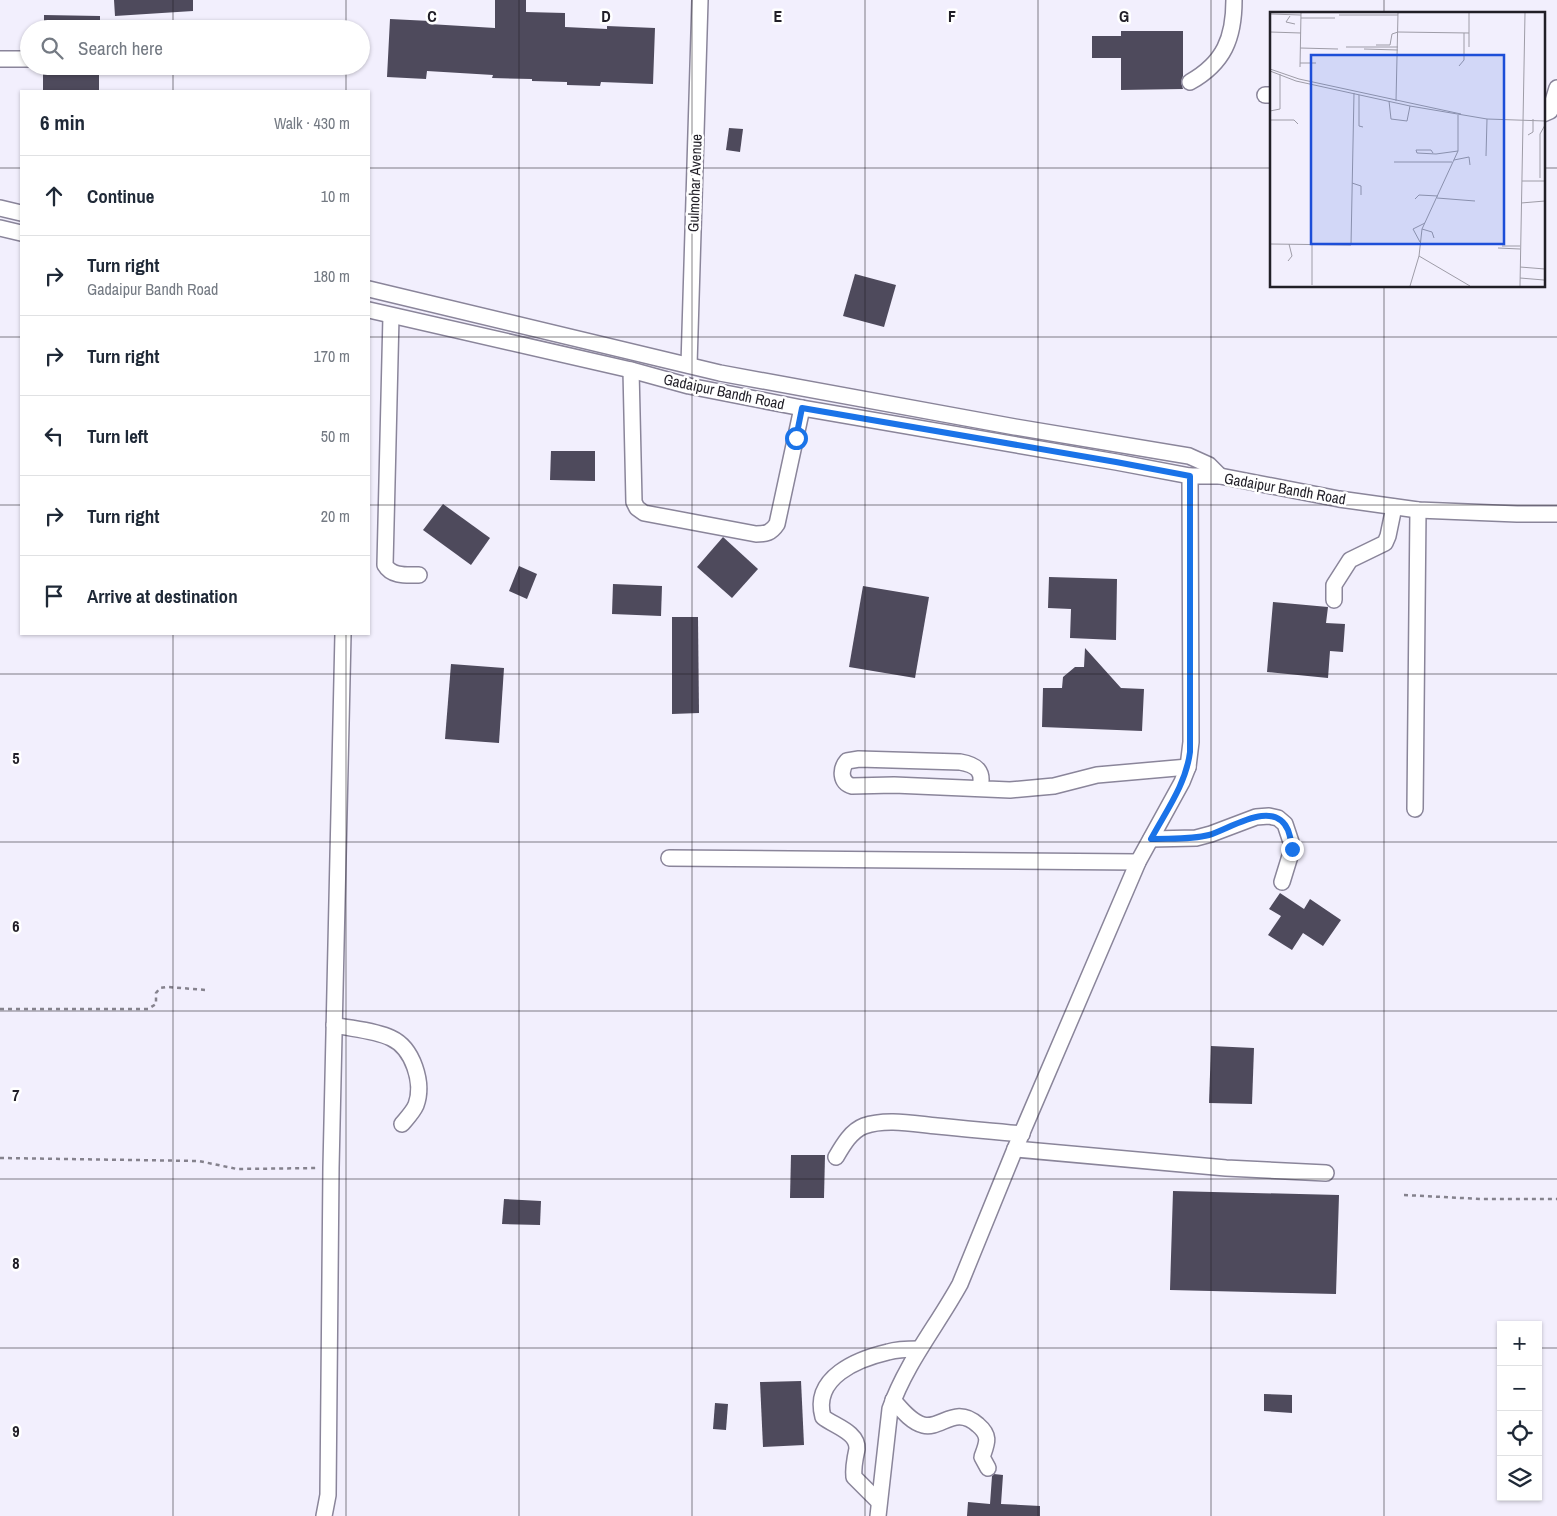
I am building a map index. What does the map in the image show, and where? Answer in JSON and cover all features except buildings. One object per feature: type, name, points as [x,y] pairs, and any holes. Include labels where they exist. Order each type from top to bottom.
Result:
[{"type":"street","name":"Gulmohar Avenue","points":[[689,365],[700,0]]},
{"type":"street","points":[[1190,82],[1206,74],[1227,46],[1231,33],[1234,0]]},
{"type":"street","points":[[0,59],[20,59]]},
{"type":"street","points":[[1544,114],[1550,111],[1557,88]]},
{"type":"street","points":[[0,208],[20,213]]},
{"type":"street","points":[[0,228],[20,233]]},
{"type":"street","points":[[370,289],[689,365],[813,391],[1189,456],[1209,466],[1220,476]]},
{"type":"street","name":"Gadaipur Bandh Road","points":[[370,310],[631,370],[689,386],[802,408],[1190,476],[1220,476],[1338,499],[1418,510],[1557,514]]},
{"type":"street","points":[[391,316],[385,565],[392,572],[402,575],[419,575]]},
{"type":"street","points":[[631,370],[634,502],[637,508],[644,513],[756,534],[767,534],[772,531],[777,524],[802,408]]},
{"type":"street","points":[[879,1509],[890,1409],[900,1382],[960,1284],[1015,1149],[1138,862],[1182,782],[1188,767],[1191,742],[1190,476]]},
{"type":"street","points":[[1334,600],[1334,585],[1350,560],[1384,543],[1388,536],[1394,507]]},
{"type":"street","points":[[1414,809],[1418,510]]},
{"type":"street","points":[[324,1516],[328,1495],[331,1168],[343,635]]},
{"type":"street","points":[[980,788],[981,774],[968,763],[859,759],[847,761],[843,767],[842,778],[847,785],[852,786],[1010,790],[1054,786],[1097,775],[1188,767]]},
{"type":"street","points":[[1151,839],[1196,838],[1256,817],[1269,816],[1278,818],[1285,824],[1292,845],[1282,882]]},
{"type":"street","points":[[669,858],[1138,862]]},
{"type":"street","points":[[334,1025],[385,1036],[399,1043],[407,1052],[415,1069],[418,1091],[416,1105],[402,1124]]},
{"type":"street","points":[[836,1156],[850,1136],[862,1126],[868,1125],[911,1124],[1022,1134]]},
{"type":"street","points":[[1015,1149],[1226,1168],[1326,1173]]},
{"type":"street","points":[[879,1509],[854,1477],[857,1443],[853,1436],[823,1416],[821,1401],[824,1392],[840,1371],[889,1351],[919,1349]]},
{"type":"street","points":[[893,1400],[904,1412],[923,1425],[934,1426],[943,1420],[961,1417],[974,1421],[985,1431],[987,1438],[982,1457],[988,1468]]},
{"type":"path","points":[[0,1009],[148,1009],[156,1004],[156,993],[160,988],[206,990]]},
{"type":"path","points":[[0,1158],[199,1161],[237,1169],[331,1168]]},
{"type":"path","points":[[1404,1195],[1481,1199],[1557,1199]]},
{"type":"route","points":[[796,438],[802,408],[1190,476],[1190,752],[1188,767],[1182,782],[1151,839],[1196,838],[1256,817],[1269,816],[1278,818],[1285,824],[1289,832],[1292,849]]}]
